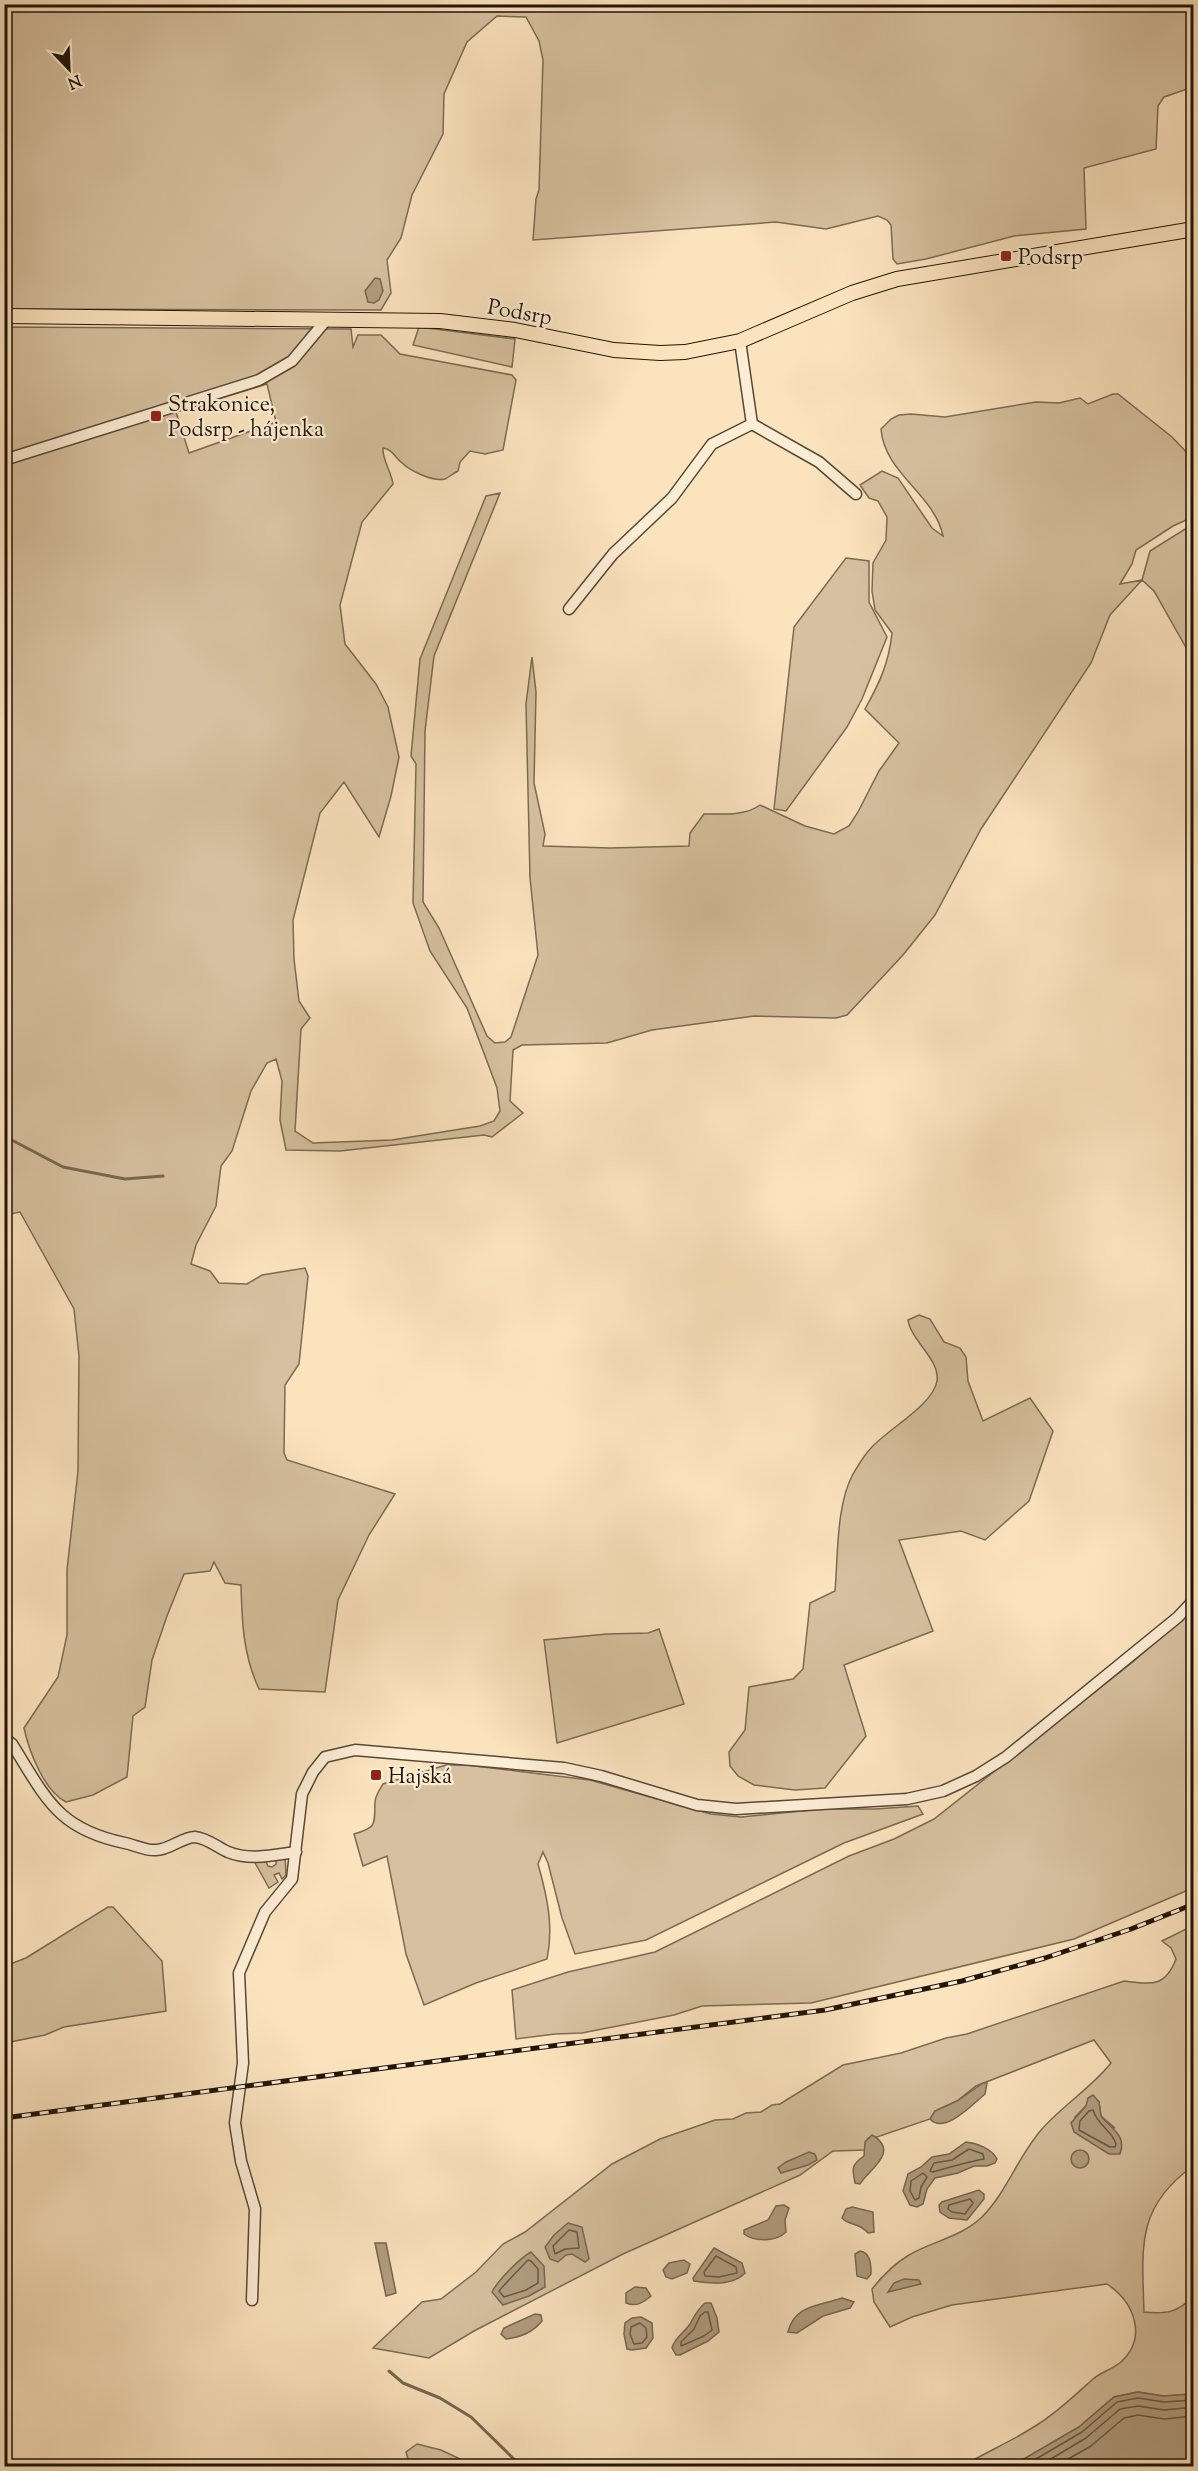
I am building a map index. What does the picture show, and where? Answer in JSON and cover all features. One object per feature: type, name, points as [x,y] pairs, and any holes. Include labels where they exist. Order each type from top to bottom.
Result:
[{"type":"main road","name":"Podsrp","points":[[4,316],[413,320],[480,325],[614,350],[660,353],[694,351],[740,341],[852,293],[897,279],[1194,230]]},
{"type":"street","points":[[4,460],[259,380],[292,361],[327,319]]},
{"type":"street","points":[[740,341],[752,424]]},
{"type":"street","points":[[752,424],[819,462],[856,494]]},
{"type":"street","points":[[569,609],[613,554],[672,498],[712,444],[752,424]]},
{"type":"street","points":[[252,2300],[255,2209],[241,2161],[236,2123],[243,2063],[239,1973],[265,1912],[292,1879],[302,1794],[313,1772],[325,1757],[355,1750],[564,1768],[601,1776],[697,1805],[736,1809],[874,1803],[907,1799],[943,1791],[976,1776],[1006,1757],[1178,1617],[1194,1599]]},
{"type":"street","points":[[4,1738],[12,1744],[50,1804],[73,1825],[107,1839],[153,1851],[167,1849],[191,1837],[202,1838],[230,1852],[252,1858],[296,1852]]},
{"type":"shaded area","points":[[5,5],[1193,5],[1193,87],[1164,97],[1158,106],[1156,149],[1084,168],[1086,229],[1014,236],[926,259],[897,264],[893,259],[891,225],[887,220],[878,216],[826,229],[776,222],[533,240],[536,199],[539,190],[543,60],[539,41],[526,17],[497,16],[467,42],[444,94],[443,134],[412,195],[401,238],[387,260],[391,293],[381,310],[5,309]]},
{"type":"shaded area","points":[[5,327],[351,329],[353,347],[358,335],[381,335],[400,354],[512,375],[516,380],[503,450],[485,454],[470,451],[460,462],[458,471],[445,479],[440,479],[416,472],[383,448],[393,484],[362,522],[340,605],[345,644],[376,684],[388,707],[399,757],[379,837],[344,782],[320,813],[293,920],[294,959],[299,1001],[310,1018],[301,1029],[295,1131],[313,1143],[392,1140],[480,1126],[494,1121],[500,1111],[497,1088],[467,1008],[430,951],[413,903],[416,764],[411,756],[420,659],[486,496],[500,493],[434,656],[425,731],[423,902],[439,928],[487,1036],[495,1043],[505,1042],[511,1037],[538,955],[530,878],[526,704],[532,657],[536,692],[534,783],[545,834],[543,846],[610,848],[689,846],[690,833],[704,814],[741,813],[760,805],[805,826],[834,834],[849,826],[879,771],[899,743],[865,709],[883,673],[892,633],[875,610],[872,591],[873,563],[886,540],[887,517],[878,501],[869,498],[860,485],[882,471],[898,478],[932,528],[943,536],[930,508],[891,459],[884,445],[881,429],[899,415],[945,417],[1036,402],[1059,403],[1080,398],[1088,404],[1118,394],[1172,437],[1193,459],[1193,517],[1173,526],[1136,550],[1132,564],[1120,584],[1142,580],[1110,615],[1091,663],[981,829],[935,915],[903,955],[847,1015],[836,1018],[754,1016],[652,1030],[607,1043],[522,1045],[513,1050],[510,1101],[523,1113],[492,1137],[484,1135],[340,1151],[286,1150],[280,1120],[282,1081],[276,1059],[267,1063],[251,1091],[232,1151],[221,1166],[216,1206],[196,1245],[191,1264],[210,1271],[219,1283],[247,1284],[262,1275],[305,1268],[308,1276],[299,1364],[285,1385],[284,1453],[287,1460],[395,1494],[369,1535],[338,1600],[325,1692],[259,1689],[247,1651],[241,1585],[225,1583],[214,1562],[210,1571],[184,1574],[152,1660],[145,1707],[133,1716],[127,1777],[93,1795],[66,1802],[58,1797],[44,1780],[24,1728],[58,1677],[67,1635],[67,1570],[78,1471],[79,1356],[74,1309],[20,1212],[5,1215]],"holes":[[[267,384],[276,422],[189,453],[176,412]]]},
{"type":"shaded area","points":[[419,327],[515,339],[512,367],[413,345]]},
{"type":"shaded area","points":[[1193,524],[1193,660],[1154,591],[1142,580],[1150,551]]},
{"type":"shaded area","points":[[846,558],[869,561],[869,602],[887,637],[862,699],[847,727],[786,811],[774,809],[794,627]]},
{"type":"shaded area","points":[[919,1315],[930,1319],[944,1342],[960,1348],[966,1357],[968,1381],[983,1421],[1030,1398],[1053,1431],[1029,1501],[985,1540],[961,1531],[899,1540],[933,1631],[844,1665],[866,1736],[825,1788],[795,1790],[754,1785],[738,1776],[730,1766],[729,1752],[745,1730],[749,1687],[793,1679],[803,1669],[810,1603],[835,1591],[843,1501],[853,1474],[871,1448],[919,1408],[934,1390],[937,1373],[910,1328],[908,1320]]},
{"type":"shaded area","points":[[1193,1609],[1193,1888],[1074,1939],[811,2003],[702,2006],[674,2015],[582,2033],[516,2039],[512,1990],[568,1972],[655,1952],[849,1856],[894,1839],[934,1819],[1134,1661]]},
{"type":"shaded area","points":[[659,1629],[684,1704],[557,1743],[544,1640],[648,1633]]},
{"type":"shaded area","points":[[446,1765],[467,1765],[590,1780],[711,1814],[741,1817],[821,1809],[918,1806],[923,1814],[844,1843],[646,1940],[575,1954],[543,1852],[538,1864],[548,1911],[550,1935],[547,1959],[476,1983],[424,2005],[406,1954],[387,1856],[363,1866],[354,1834],[373,1824],[375,1800],[383,1784]]},
{"type":"shaded area","points":[[285,1855],[286,1875],[282,1879],[279,1873],[274,1875],[278,1882],[269,1888],[254,1861],[265,1860],[268,1866],[272,1867],[276,1864],[276,1860]]},
{"type":"shaded area","points":[[108,1907],[113,1907],[162,1961],[166,2011],[64,2027],[45,2035],[5,2043],[5,1966],[26,1958]]},
{"type":"shaded area","points":[[1188,1928],[1194,1963],[1193,2166],[1174,2181],[1161,2197],[1146,2230],[1143,2268],[1144,2312],[1171,2311],[1182,2306],[1193,2296],[1193,2394],[1163,2396],[1138,2392],[1114,2397],[1079,2427],[1012,2466],[963,2466],[1040,2423],[1096,2377],[1121,2362],[1134,2342],[1136,2331],[1130,2310],[1124,2300],[1107,2284],[952,2305],[912,2317],[890,2327],[874,2302],[872,2289],[894,2266],[918,2250],[974,2224],[991,2207],[1042,2129],[1111,2063],[1094,2040],[976,2086],[957,2101],[935,2111],[930,2119],[877,2137],[872,2136],[866,2142],[866,2150],[833,2151],[800,2175],[623,2254],[474,2331],[429,2358],[373,2348],[422,2302],[441,2299],[476,2272],[503,2244],[525,2232],[612,2164],[660,2139],[715,2120],[733,2119],[746,2113],[761,2112],[772,2105],[780,2104],[843,2065],[901,2053],[946,2038],[967,2034],[1124,1981],[1156,1982],[1167,1975],[1176,1959],[1171,1948],[1162,1941]],"holes":[[[1099,2102],[1101,2116],[1115,2128],[1075,2117],[1086,2106]]]},
{"type":"shaded area","points":[[417,2444],[441,2450],[475,2466],[410,2466],[406,2452]]},
{"type":"water","points":[[375,278],[380,279],[383,291],[379,300],[374,303],[368,302],[365,291]]},
{"type":"water","points":[[983,2083],[987,2083],[985,2094],[966,2111],[943,2123],[936,2123],[930,2119],[935,2111],[957,2101]]},
{"type":"water","points":[[1093,2095],[1099,2102],[1101,2116],[1120,2137],[1122,2147],[1120,2154],[1109,2154],[1074,2132],[1071,2123],[1086,2106],[1088,2098]]},
{"type":"water","points":[[872,2135],[880,2141],[883,2154],[880,2161],[860,2184],[855,2183],[854,2167],[864,2156],[865,2142]]},
{"type":"water","points":[[966,2142],[988,2149],[997,2159],[995,2163],[987,2166],[974,2166],[958,2173],[935,2178],[927,2189],[923,2204],[917,2207],[910,2205],[903,2191],[908,2174],[921,2167],[932,2157],[949,2154]]},
{"type":"water","points":[[1080,2150],[1086,2153],[1089,2159],[1086,2165],[1080,2168],[1074,2165],[1071,2159],[1074,2153]]},
{"type":"water","points":[[809,2152],[815,2154],[817,2160],[781,2173],[778,2168],[786,2162]]},
{"type":"water","points":[[979,2190],[984,2194],[984,2199],[967,2220],[949,2218],[940,2212],[939,2205],[942,2202]]},
{"type":"water","points":[[784,2205],[789,2208],[785,2220],[786,2232],[782,2235],[765,2240],[744,2234],[744,2230],[768,2220],[776,2206]]},
{"type":"water","points":[[852,2207],[873,2212],[874,2232],[868,2233],[842,2218],[846,2209]]},
{"type":"water","points":[[568,2223],[582,2227],[589,2259],[585,2262],[572,2254],[566,2255],[558,2262],[550,2259],[545,2247],[554,2235]]},
{"type":"water","points":[[375,2243],[386,2243],[396,2293],[386,2296]]},
{"type":"water","points":[[714,2248],[742,2263],[745,2273],[728,2282],[694,2281],[693,2278]]},
{"type":"water","points":[[860,2251],[864,2252],[870,2260],[871,2274],[867,2279],[857,2276],[855,2254]]},
{"type":"water","points":[[531,2252],[544,2266],[545,2287],[529,2296],[503,2305],[492,2292],[510,2270]]},
{"type":"water","points":[[684,2260],[690,2264],[687,2273],[672,2279],[666,2277],[663,2270],[669,2263]]},
{"type":"water","points":[[904,2279],[919,2280],[921,2284],[888,2292],[894,2283]]},
{"type":"water","points":[[635,2287],[646,2288],[651,2296],[639,2304],[626,2303],[626,2293]]},
{"type":"water","points":[[842,2298],[854,2302],[850,2308],[823,2316],[797,2333],[788,2332],[791,2323],[802,2311]]},
{"type":"water","points":[[705,2303],[711,2303],[719,2332],[708,2341],[676,2355],[672,2348],[673,2344]]},
{"type":"water","points":[[535,2314],[541,2315],[542,2321],[530,2331],[521,2336],[506,2339],[501,2334],[504,2328]]},
{"type":"water","points":[[641,2317],[652,2323],[653,2338],[646,2348],[627,2349],[624,2334],[625,2323],[632,2318]]},
{"type":"water","points":[[1138,2392],[1163,2396],[1193,2394],[1193,2466],[1012,2466],[1079,2427],[1114,2397]]},
{"type":"waterway","points":[[4,1136],[63,1167],[125,1179],[163,1176]]},
{"type":"waterway","points":[[389,2371],[403,2383],[440,2398],[471,2417],[521,2466]]},
{"type":"railway","points":[[4,2118],[825,2010],[962,1981],[1045,1958],[1131,1929],[1194,1904]]},
{"type":"place","name":"Podsrp","points":[[1006,256]]},
{"type":"place","name":"Strakonice, Podsrp - hájenka","points":[[156,416]]},
{"type":"place","name":"Hajská","points":[[376,1775]]}]
